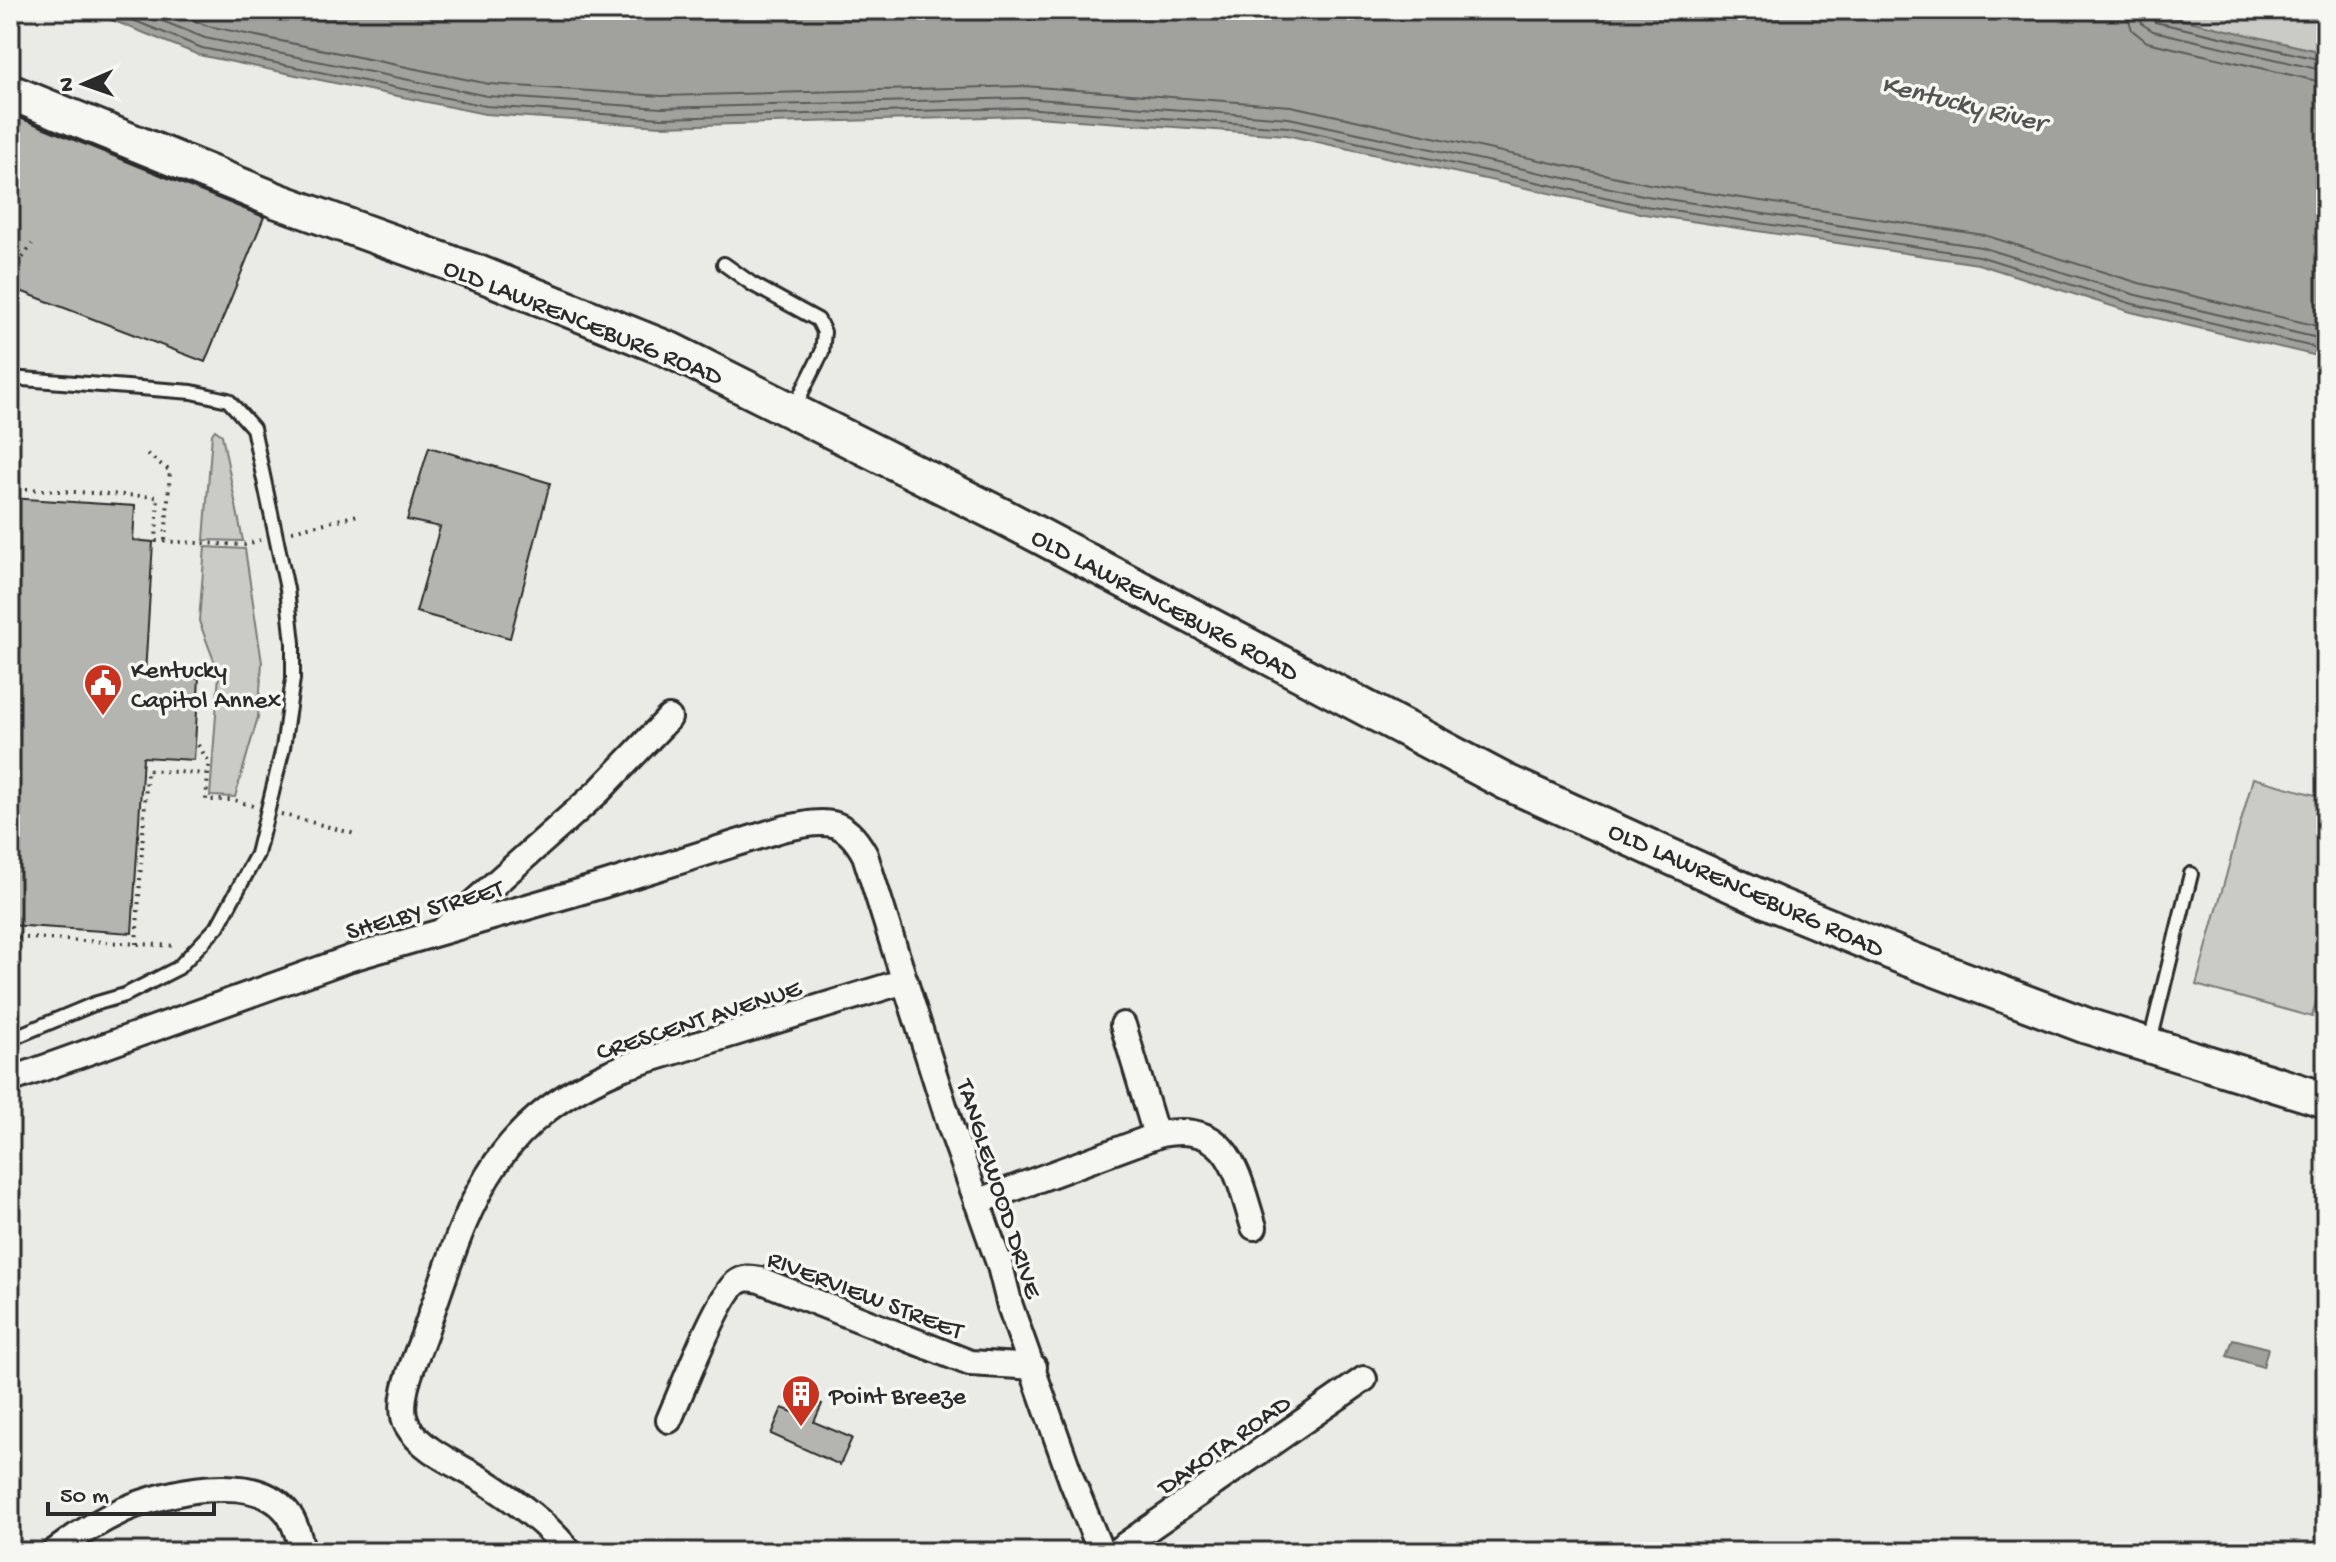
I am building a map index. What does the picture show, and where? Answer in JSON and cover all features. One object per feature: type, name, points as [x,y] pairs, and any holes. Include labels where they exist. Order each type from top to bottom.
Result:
[{"type":"main road","name":"OLD LAWRENCEBURG ROAD","points":[[10,92],[278,201],[478,273],[670,350],[1004,517],[1397,727],[1555,806],[1849,935],[2087,1026],[2326,1100]]},
{"type":"street","points":[[442,931],[608,783],[669,718]]},
{"type":"street","name":"SHELBY STREET","points":[[10,1080],[351,958],[782,829],[823,821],[844,827],[856,839]]},
{"type":"street","name":"TANGLEWOOD DRIVE","points":[[856,839],[865,855],[1000,1266],[1010,1306],[1072,1481],[1101,1552]]},
{"type":"street","name":"CRESCENT AVENUE","points":[[569,1552],[558,1537],[504,1495],[421,1441],[405,1421],[403,1407],[409,1376],[457,1238],[484,1178],[515,1138],[533,1121],[553,1104],[600,1077],[905,981]]},
{"type":"street","points":[[1123,1025],[1156,1135]]},
{"type":"street","points":[[977,1202],[1156,1135],[1195,1132],[1223,1148],[1232,1161],[1254,1227]]},
{"type":"street","name":"RIVERVIEW STREET","points":[[669,1420],[718,1309],[733,1284],[746,1277],[970,1363],[1034,1367]]},
{"type":"street","name":"DAKOTA ROAD","points":[[1115,1552],[1364,1379]]},
{"type":"street","points":[[54,1552],[102,1521],[141,1503],[185,1492],[229,1489],[262,1493],[275,1501],[293,1520],[303,1549]]},
{"type":"lane","points":[[724,264],[752,284],[818,320],[824,332],[822,352],[793,411]]},
{"type":"lane","points":[[10,378],[192,392],[228,400],[253,428],[287,589],[293,643],[293,679],[283,748],[257,854],[218,926],[178,968],[125,995],[94,1004],[10,1039]]},
{"type":"lane","points":[[2149,1046],[2191,874]]},
{"type":"path","points":[[10,287],[19,263],[32,244]]},
{"type":"path","points":[[147,454],[170,471],[165,541]]},
{"type":"path","points":[[10,488],[158,497],[156,541],[244,545]]},
{"type":"path","points":[[303,527],[358,515]]},
{"type":"path","points":[[198,745],[209,762],[206,800],[234,800]]},
{"type":"path","points":[[136,944],[147,770],[208,774]]},
{"type":"path","points":[[293,817],[355,834]]},
{"type":"path","points":[[10,937],[199,947]]},
{"type":"shaded area","points":[[2141,10],[2326,10],[2326,53]]},
{"type":"shaded area","points":[[215,430],[222,435],[243,541],[204,540],[212,434]]},
{"type":"shaded area","points":[[205,547],[245,549],[262,663],[258,717],[235,797],[210,796],[219,674],[199,621]]},
{"type":"shaded area","points":[[2253,778],[2326,798],[2326,964],[2312,1017],[2196,985]]},
{"type":"water","name":"Kentucky River","points":[[87,10],[2141,10],[2326,53],[2326,358],[2131,312],[1978,264],[1644,214],[1286,135],[1023,116],[661,126],[485,114],[199,55]]},
{"type":"water","points":[[2233,1339],[2268,1348],[2263,1367],[2227,1356]]},
{"type":"building","points":[[10,114],[264,217],[205,362],[10,287]]},
{"type":"building","points":[[429,447],[550,483],[510,638],[416,612],[440,527],[407,520]]},
{"type":"building","name":"Kentucky Capitol Annex","points":[[10,498],[135,506],[133,540],[153,542],[145,674],[199,678],[194,760],[143,757],[132,933],[10,925],[10,624],[13,572],[10,572]]},
{"type":"building","name":"Point Breeze","points":[[801,1395],[822,1404],[814,1422],[852,1438],[840,1465],[771,1434],[782,1408],[793,1412]]},
{"type":"place","name":"Kentucky Capitol Annex","points":[[103,717]]},
{"type":"place","name":"Point Breeze","points":[[801,1428]]}]
